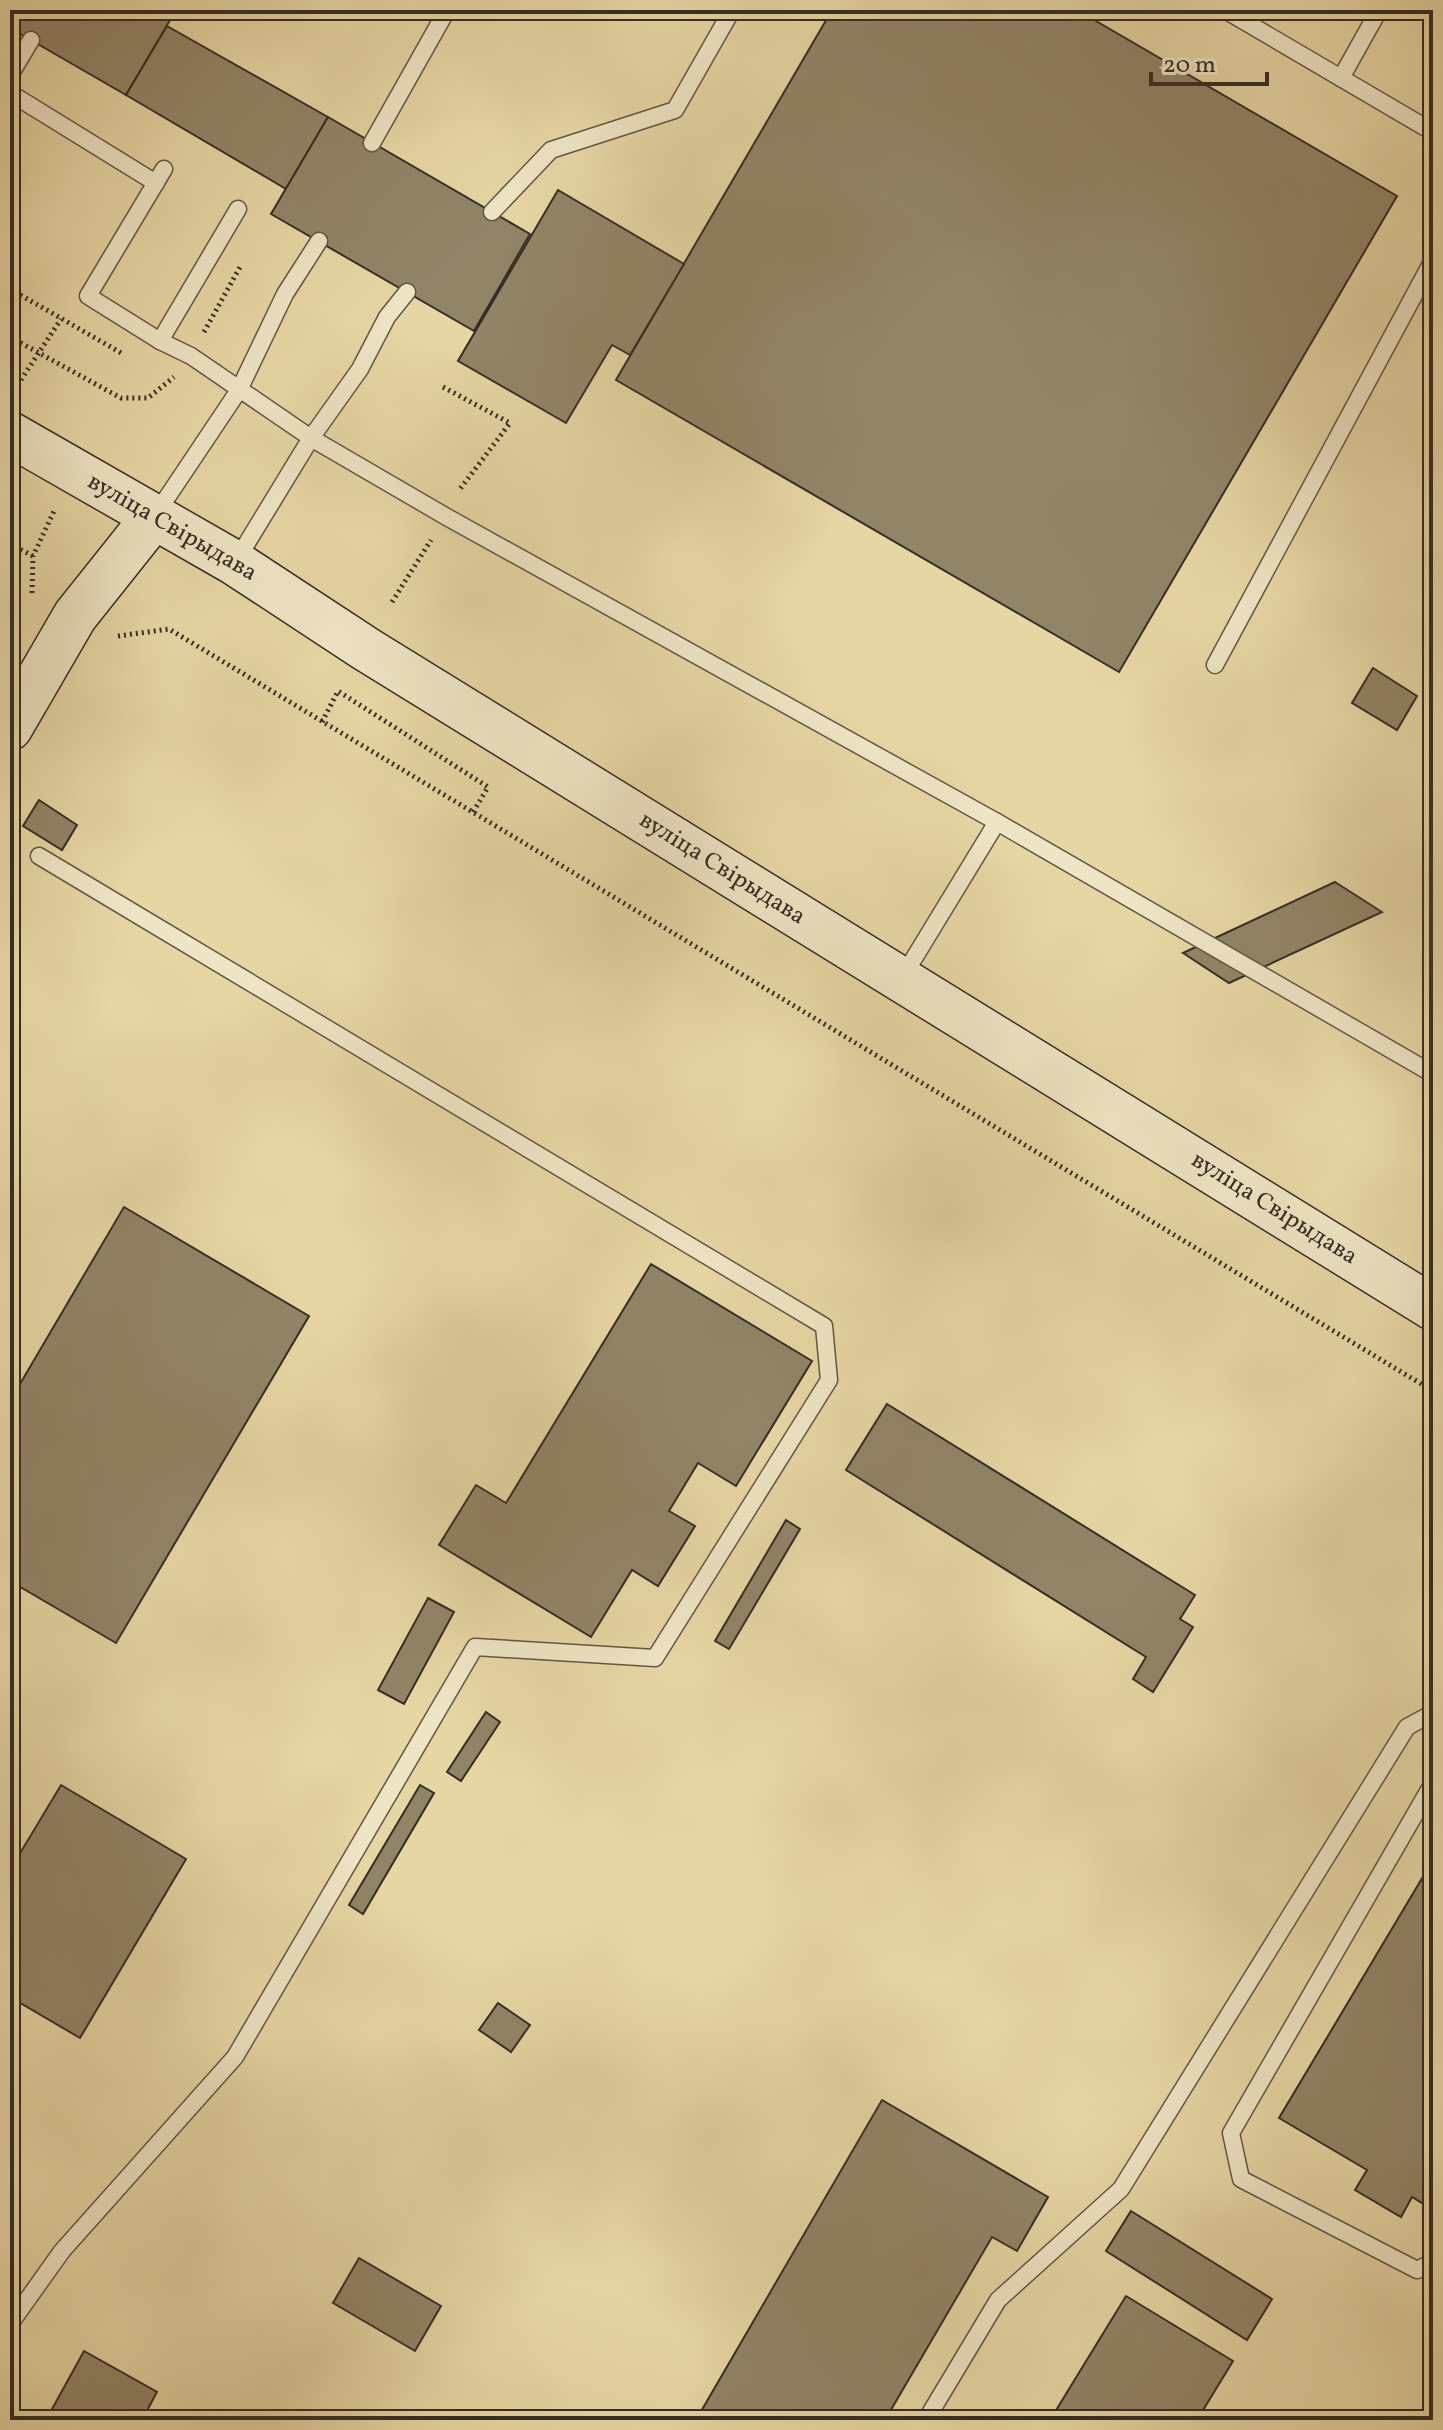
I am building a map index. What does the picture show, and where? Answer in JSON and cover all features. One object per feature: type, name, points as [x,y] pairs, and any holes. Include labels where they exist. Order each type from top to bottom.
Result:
[{"type":"main road","name":"вуліца Свірыдава","points":[[10,434],[235,563],[366,649],[1432,1306]]},
{"type":"main road","points":[[10,728],[75,616],[153,518]]},
{"type":"lane","points":[[372,143],[447,10]]},
{"type":"lane","points":[[492,212],[551,150],[675,110],[732,10]]},
{"type":"lane","points":[[1225,10],[1433,132]]},
{"type":"lane","points":[[1341,78],[1379,10]]},
{"type":"lane","points":[[10,75],[31,40]]},
{"type":"lane","points":[[10,93],[160,176],[88,296],[160,341],[191,356],[311,438],[997,822],[1433,1074]]},
{"type":"lane","points":[[160,341],[238,209]]},
{"type":"lane","points":[[153,518],[239,390],[285,294],[319,241]]},
{"type":"lane","points":[[1215,665],[1433,260]]},
{"type":"lane","points":[[235,563],[311,438],[360,369],[387,317],[407,292]]},
{"type":"lane","points":[[901,979],[997,822]]},
{"type":"lane","points":[[10,2324],[62,2251],[235,2057],[475,1647],[655,1658],[829,1380],[824,1326],[39,856]]},
{"type":"lane","points":[[926,2420],[998,2300],[1121,2189],[1407,1727],[1433,1713]]},
{"type":"lane","points":[[1433,1783],[1231,2133],[1241,2179],[1417,2270],[1433,2262]]},
{"type":"path","points":[[10,289],[129,358]]},
{"type":"path","points":[[10,396],[36,352],[61,319]]},
{"type":"path","points":[[10,337],[121,398],[117,405]]},
{"type":"path","points":[[157,373],[170,381]]},
{"type":"path","points":[[443,387],[510,423],[460,489]]},
{"type":"path","points":[[32,593],[33,556],[55,509]]},
{"type":"path","points":[[392,602],[432,539]]},
{"type":"path","points":[[10,544],[33,556]]},
{"type":"path","points":[[118,636],[169,629],[1433,1391]]},
{"type":"path","points":[[322,722],[338,691],[488,787],[472,814]]},
{"type":"building","points":[[10,10],[176,10],[126,95],[10,28]]},
{"type":"building","points":[[832,10],[1077,10],[1397,196],[1119,672],[616,380]]},
{"type":"building","points":[[167,26],[328,117],[286,189],[126,95]]},
{"type":"building","points":[[328,117],[530,234],[474,331],[271,214]]},
{"type":"building","points":[[558,190],[684,264],[630,355],[612,345],[566,423],[458,361]]},
{"type":"building","points":[[1373,668],[1417,696],[1397,730],[1352,703]]},
{"type":"building","points":[[39,800],[77,825],[62,850],[23,826]]},
{"type":"building","points":[[1335,882],[1382,912],[1229,983],[1183,953]]},
{"type":"building","points":[[124,1207],[309,1316],[116,1643],[10,1581],[10,1401]]},
{"type":"building","points":[[651,1264],[812,1361],[736,1486],[698,1463],[669,1511],[695,1526],[658,1586],[632,1570],[591,1637],[439,1545],[476,1485],[506,1503]]},
{"type":"building","points":[[887,1404],[1195,1595],[1180,1619],[1193,1627],[1153,1692],[1133,1679],[1146,1657],[846,1470]]},
{"type":"building","points":[[786,1520],[800,1529],[729,1649],[715,1641]]},
{"type":"building","points":[[428,1598],[454,1612],[404,1704],[378,1690]]},
{"type":"building","points":[[486,1712],[500,1722],[461,1781],[447,1772]]},
{"type":"building","points":[[61,1785],[186,1859],[80,2038],[10,1997],[10,1870]]},
{"type":"building","points":[[420,1785],[434,1793],[363,1914],[349,1905]]},
{"type":"building","points":[[1433,1860],[1433,2210],[1412,2197],[1401,2217],[1355,2190],[1367,2170],[1279,2118]]},
{"type":"building","points":[[498,2003],[530,2025],[511,2052],[479,2030]]},
{"type":"building","points":[[882,2100],[1048,2197],[1017,2251],[992,2237],[885,2420],[696,2420]]},
{"type":"building","points":[[1131,2211],[1272,2299],[1247,2340],[1106,2251]]},
{"type":"building","points":[[359,2258],[441,2306],[415,2351],[333,2303]]},
{"type":"building","points":[[1126,2296],[1233,2361],[1197,2420],[1050,2420]]},
{"type":"building","points":[[84,2351],[157,2392],[142,2420],[46,2420]]}]
